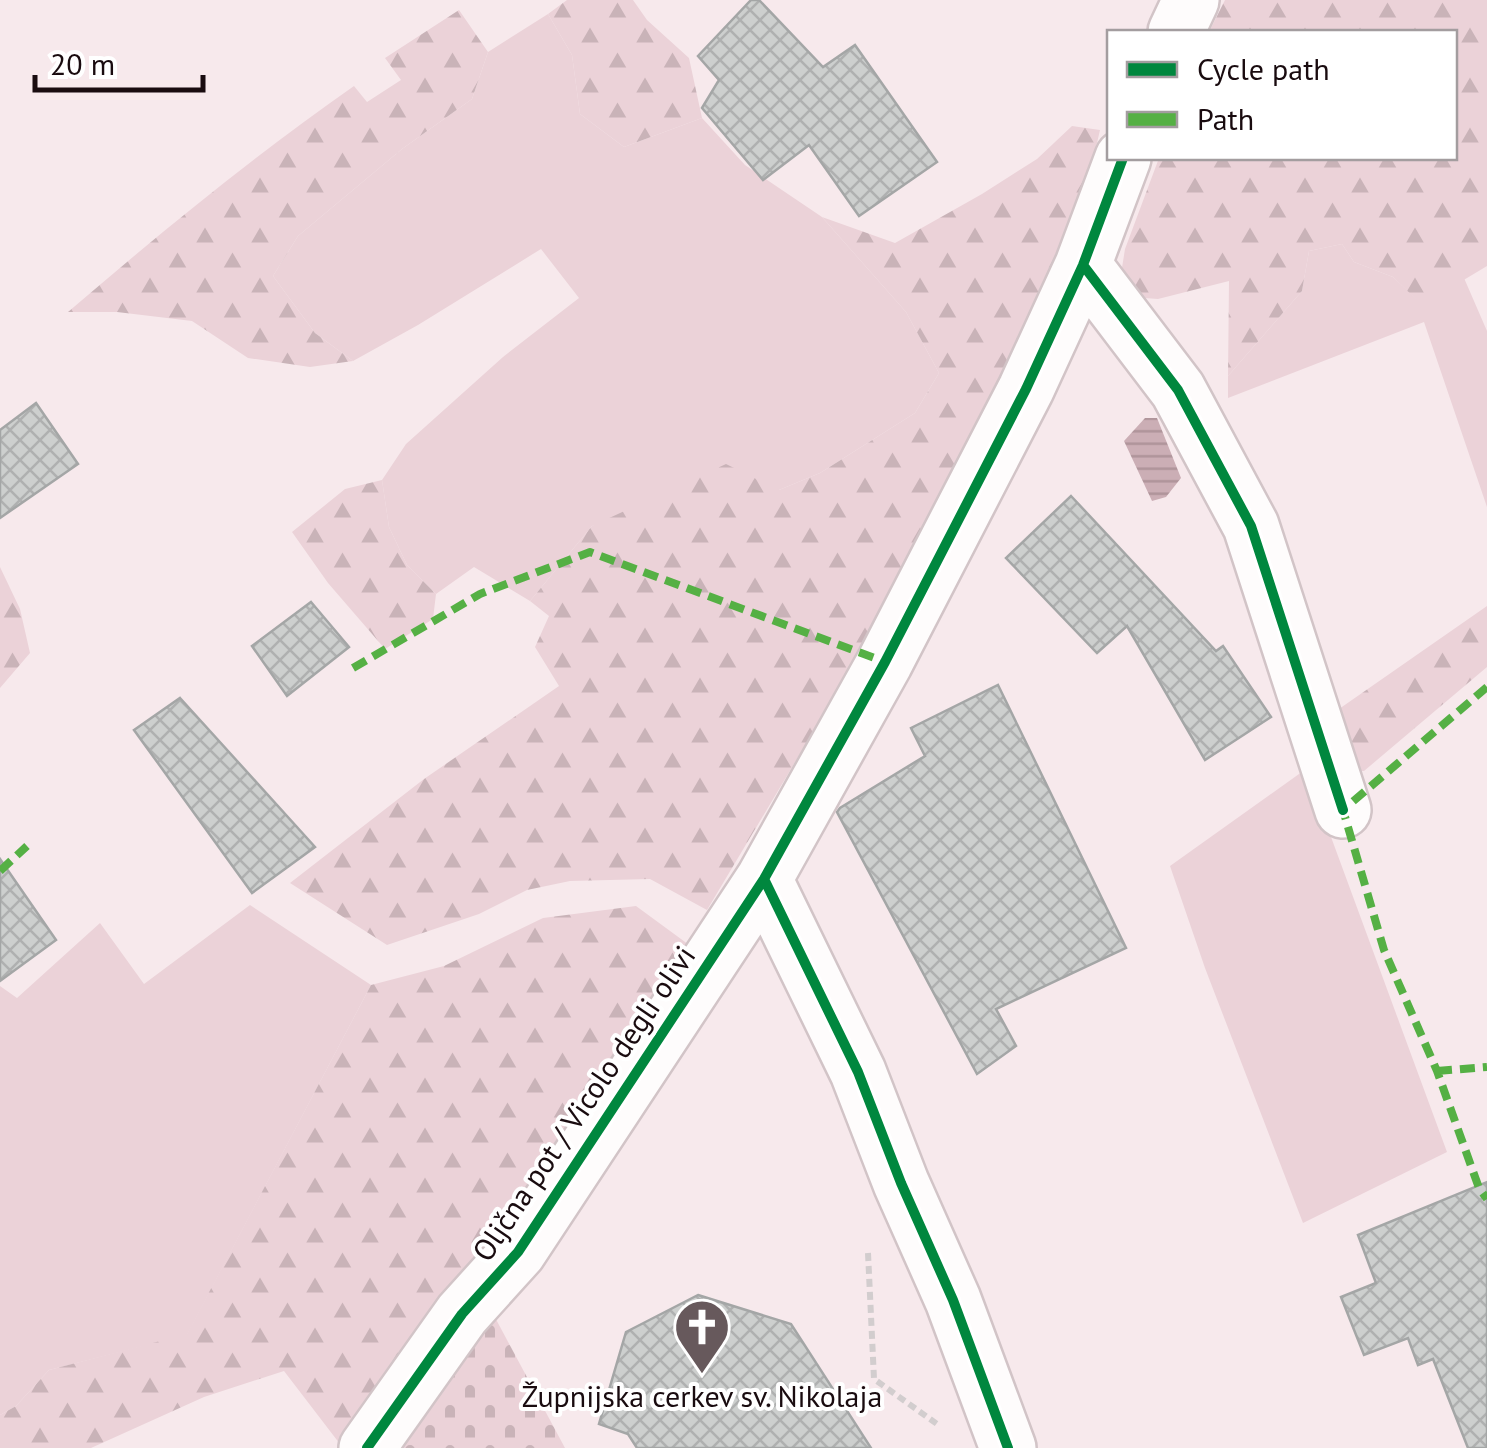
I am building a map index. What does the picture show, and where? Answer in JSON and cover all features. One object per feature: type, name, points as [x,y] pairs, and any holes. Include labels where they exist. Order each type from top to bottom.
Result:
[{"type":"street","points":[[1177,30],[1192,0]]},
{"type":"street","name":"Oljčna pot / Vicolo degli olivi","points":[[367,1448],[462,1314],[518,1252],[764,879],[884,662],[1026,389],[1083,265],[1122,160]]},
{"type":"street","points":[[1083,265],[1178,390],[1250,526],[1344,810]]},
{"type":"street","points":[[764,879],[858,1072],[1008,1448]]},
{"type":"path","points":[[890,1390],[950,1434]]},
{"type":"green space","points":[[567,0],[633,0],[647,20],[689,58],[702,118],[624,147],[580,114],[572,55],[548,14]]},
{"type":"green space","points":[[1225,0],[1487,0],[1487,266],[1422,305],[1393,277],[1354,262],[1342,244],[1309,251],[1302,291],[1228,376],[1229,281],[1158,299],[1131,297],[1121,274],[1125,249],[1158,160],[1457,160],[1457,30],[1210,30]]},
{"type":"green space","points":[[459,10],[488,52],[472,99],[402,149],[298,236],[273,276],[315,333],[353,361],[310,367],[248,358],[192,321],[117,312],[68,312],[208,196],[354,86],[367,102],[401,80],[385,58]]},
{"type":"green space","points":[[548,14],[572,55],[580,114],[624,147],[702,118],[745,165],[822,217],[906,312],[939,373],[915,413],[820,473],[779,490],[592,526],[530,601],[474,567],[436,594],[407,565],[389,527],[382,480],[406,444],[503,357],[579,298],[541,249],[353,361],[315,333],[273,276],[298,236],[402,149],[472,99],[488,52]]},
{"type":"green space","points":[[1072,126],[1100,130],[1088,182],[1044,303],[869,638],[707,910],[650,879],[570,881],[527,890],[479,914],[387,945],[290,883],[424,779],[559,686],[535,647],[549,616],[530,601],[592,526],[726,464],[779,490],[820,473],[915,413],[939,373],[906,312],[822,217],[895,243],[1037,159]]},
{"type":"green space","points":[[1342,244],[1354,262],[1393,277],[1422,304],[1464,278],[1487,331],[1487,507],[1424,322],[1228,398],[1228,376],[1302,291],[1309,251]]},
{"type":"green space","points":[[382,480],[389,527],[407,565],[436,594],[433,619],[385,649],[328,583],[292,532],[345,489]]},
{"type":"green space","points":[[0,567],[20,609],[30,653],[0,688]]},
{"type":"green space","points":[[1487,606],[1487,667],[1364,771],[1355,771],[1339,709]]},
{"type":"green space","points":[[1306,769],[1447,1152],[1303,1223],[1170,866]]},
{"type":"green space","points":[[250,905],[371,985],[187,1335],[49,1370],[16,1406],[0,1415],[0,986],[17,998],[100,923],[144,984]]},
{"type":"green space","points":[[636,906],[696,950],[511,1250],[343,1448],[284,1371],[204,1397],[91,1448],[0,1448],[0,1415],[16,1406],[49,1370],[187,1334],[371,985],[444,966],[543,918]]},
{"type":"green space","points":[[491,1310],[565,1448],[387,1448]]},
{"type":"shaded area","points":[[1145,418],[1157,418],[1181,478],[1166,497],[1152,501],[1124,441]]},
{"type":"building","points":[[751,0],[759,0],[823,67],[855,45],[937,162],[859,216],[809,145],[763,180],[702,108],[719,80],[698,56]]},
{"type":"building","points":[[36,403],[78,464],[0,518],[0,430]]},
{"type":"building","points":[[1071,496],[1216,651],[1223,646],[1271,717],[1205,760],[1127,626],[1097,653],[1006,558]]},
{"type":"building","points":[[311,602],[349,647],[287,696],[252,646]]},
{"type":"building","points":[[998,685],[1126,948],[996,1009],[1016,1046],[977,1074],[837,812],[925,756],[911,728]]},
{"type":"building","points":[[180,698],[315,847],[252,893],[134,730]]},
{"type":"building","points":[[0,859],[56,940],[0,981]]},
{"type":"building","points":[[1487,1182],[1487,1448],[1468,1448],[1433,1359],[1418,1365],[1408,1338],[1364,1355],[1341,1297],[1376,1283],[1358,1235]]},
{"type":"building","name":"Župnijska cerkev sv. Nikolaja","points":[[698,1295],[791,1324],[871,1448],[637,1448],[628,1434],[599,1424],[626,1332]]},
{"type":"marked path","points":[[353,668],[480,594],[590,552],[885,662]]},
{"type":"marked path","points":[[1487,687],[1343,810],[1384,950],[1437,1071],[1479,1188],[1487,1199]]},
{"type":"marked path","points":[[0,871],[27,846]]},
{"type":"marked path","points":[[1437,1071],[1487,1067]]},
{"type":"cycle path","points":[[367,1448],[462,1314],[518,1252],[764,879],[885,662],[1026,389],[1083,265],[1122,160]]},
{"type":"cycle path","points":[[1083,265],[1178,390],[1251,526],[1343,810]]},
{"type":"cycle path","points":[[764,879],[858,1072],[953,1300],[1008,1448]]},
{"type":"place","name":"Župnijska cerkev sv. Nikolaja","points":[[702,1376]]}]
